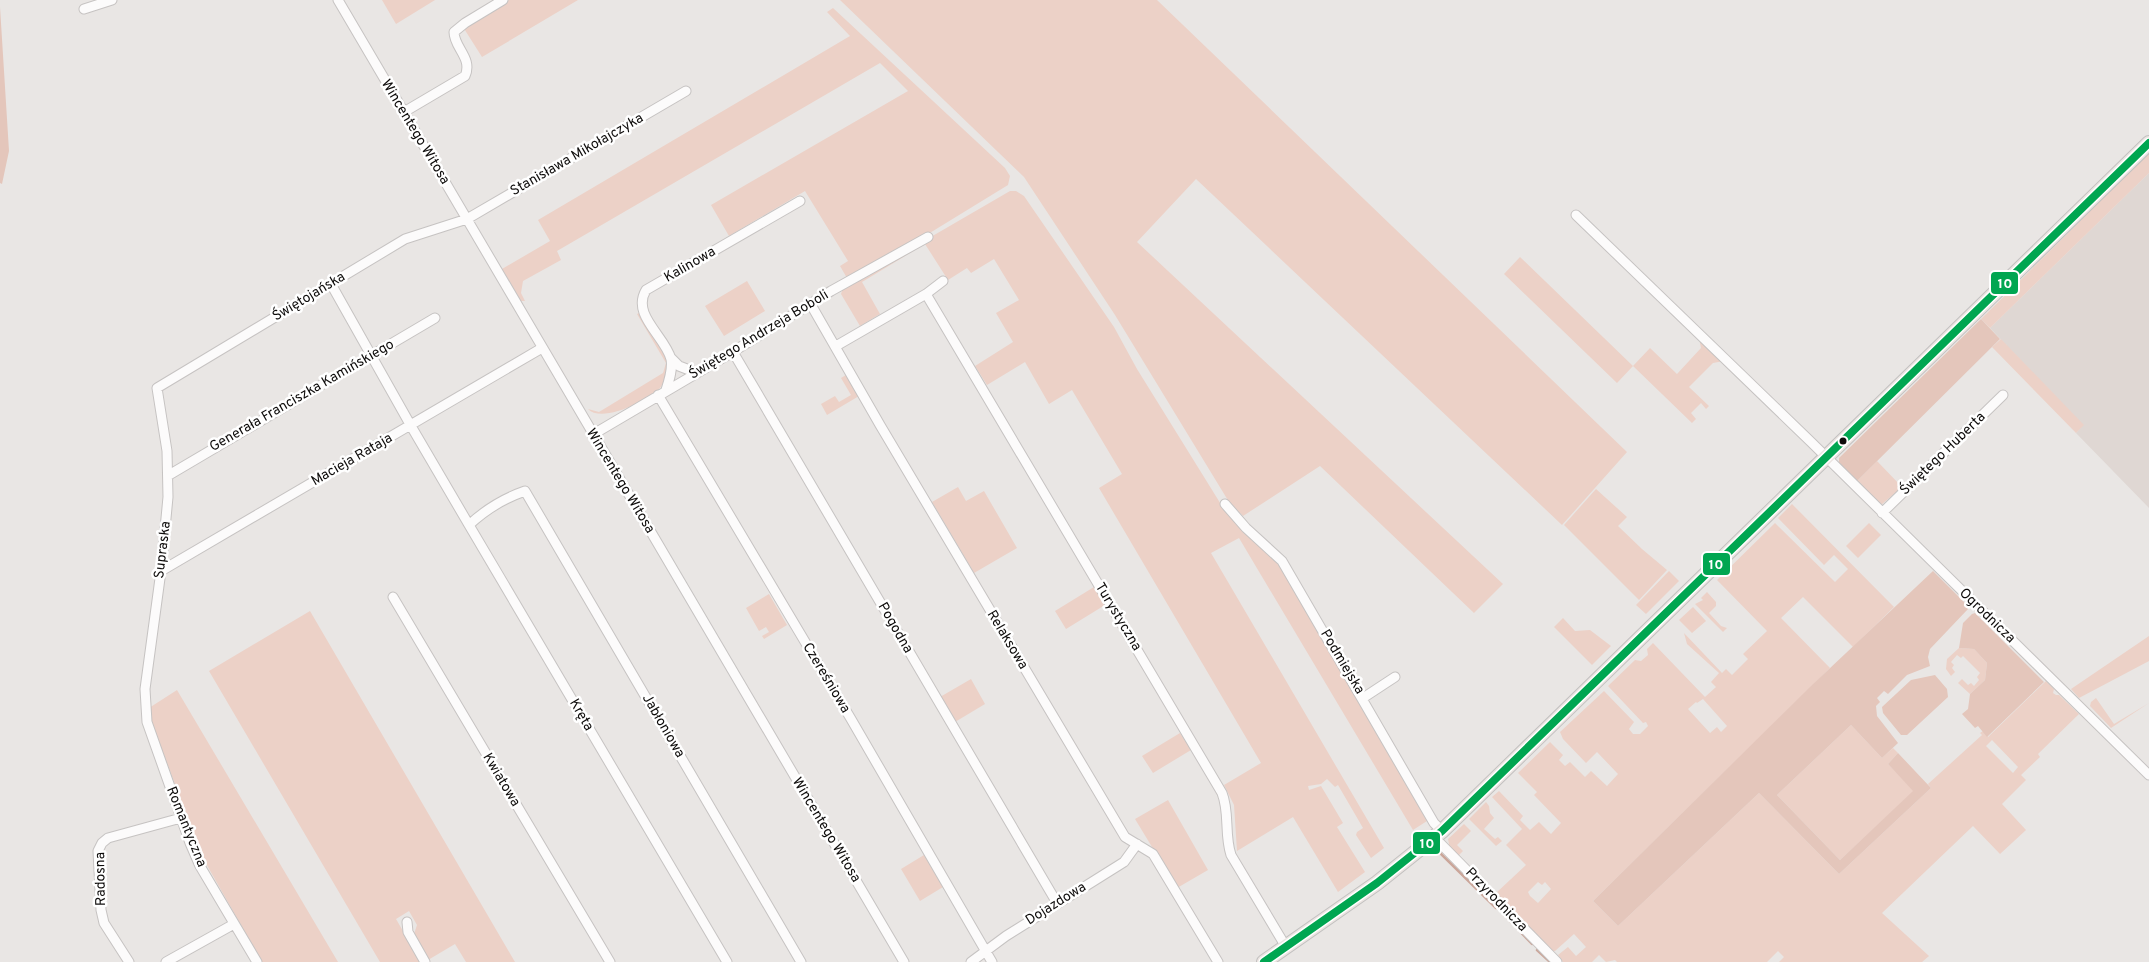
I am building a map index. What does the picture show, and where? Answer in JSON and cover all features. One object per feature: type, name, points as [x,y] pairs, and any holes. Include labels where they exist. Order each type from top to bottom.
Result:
[{"type":"main road","points":[[1264,962],[1378,883],[1439,835],[2149,142]]},
{"type":"street","points":[[84,9],[112,0]]},
{"type":"street","name":"Wincentego Witosa","points":[[339,0],[592,435],[904,962]]},
{"type":"street","points":[[404,112],[462,79],[468,71],[466,58],[454,37],[454,32],[465,23],[503,0]]},
{"type":"street","name":"Stanisława Mikołajczyka","points":[[467,219],[686,90]]},
{"type":"street","name":"Kalinowa","points":[[697,373],[679,366],[671,358],[642,308],[642,298],[646,290],[800,201]]},
{"type":"street","name":"Ogrodnicza","points":[[1576,216],[1826,457],[2149,775]]},
{"type":"street","name":"Świętojańska","points":[[157,388],[405,239],[467,219]]},
{"type":"street","name":"Świętego Andrzeja Boboli","points":[[592,435],[662,392],[733,352],[810,303],[928,237]]},
{"type":"street","points":[[836,346],[926,294],[943,281]]},
{"type":"street","name":"Kręta","points":[[331,284],[411,426],[727,962]]},
{"type":"street","name":"Turystyczna","points":[[926,294],[1222,793],[1227,806],[1227,844],[1231,855],[1286,947]]},
{"type":"street","name":"Relaksowa","points":[[810,303],[880,425],[1125,837],[1153,854],[1218,962]]},
{"type":"street","name":"Generała Franciszka Kamińskiego","points":[[169,475],[435,318]]},
{"type":"street","name":"Macieja Rataja","points":[[161,571],[542,348]]},
{"type":"street","name":"Pogodna","points":[[733,352],[1057,903]]},
{"type":"street","points":[[662,392],[670,378],[671,358]]},
{"type":"street","name":"Supraska","points":[[145,712],[146,680],[161,571],[169,475],[164,426],[157,388]]},
{"type":"street","name":"Czereśniowa","points":[[662,392],[992,962]]},
{"type":"street","name":"Świętego Huberta","points":[[1882,513],[2003,395]]},
{"type":"street","name":"Jabłoniowa","points":[[470,525],[484,512],[525,491],[801,962]]},
{"type":"street","name":"Podmiejska","points":[[1225,504],[1246,528],[1282,560],[1363,698],[1439,835]]},
{"type":"street","name":"Kwiatowa","points":[[393,597],[610,962]]},
{"type":"street","points":[[1363,698],[1395,677]]},
{"type":"street","name":"Romantyczna","points":[[145,712],[149,731],[200,866],[257,962]]},
{"type":"street","name":"Radosna","points":[[130,962],[104,923],[101,910],[98,851],[102,843],[108,838],[181,818]]},
{"type":"street","name":"Przyrodnicza","points":[[1439,835],[1557,962]]},
{"type":"street","name":"Dojazdowa","points":[[971,962],[1057,903],[1124,862],[1138,844]]},
{"type":"street","points":[[407,922],[408,932],[425,962]]},
{"type":"street","points":[[166,962],[234,924]]},
{"type":"shaded area","points":[[382,0],[435,0],[396,24]]},
{"type":"shaded area","points":[[509,0],[578,0],[482,57],[463,27]]},
{"type":"shaded area","points":[[840,0],[1157,0],[1627,452],[1562,525],[1196,179],[1137,242],[1503,584],[1474,613],[1320,466],[1243,516],[1229,502],[1115,315],[1024,177]]},
{"type":"shaded area","points":[[0,7],[9,151],[2,184],[0,183]]},
{"type":"shaded area","points":[[833,8],[1005,168],[1010,176],[1008,185],[933,231],[847,278],[840,266],[848,261],[805,191],[729,236],[711,205],[908,91],[880,63],[557,251],[561,260],[523,281],[521,293],[525,301],[521,301],[502,269],[550,241],[538,220],[850,36],[827,12]]},
{"type":"shaded area","points":[[2149,153],[2149,173],[1990,328],[1981,319]]},
{"type":"shaded area","points":[[2149,173],[2149,508],[2076,433],[2083,425],[1990,328]]},
{"type":"shaded area","points":[[1010,191],[1016,191],[1024,196],[1114,327],[1137,369],[1222,506],[1244,531],[1279,564],[1427,821],[1413,830],[1239,538],[1211,553],[1384,848],[1371,858],[1356,835],[1363,828],[1338,785],[1335,787],[1327,779],[1321,784],[1308,786],[1309,790],[1321,786],[1343,823],[1337,827],[1365,872],[1338,892],[1293,817],[1237,851],[1234,805],[1224,785],[1261,763],[1099,488],[1122,474],[1072,390],[1049,404],[1025,362],[987,385],[975,366],[1013,342],[996,313],[1019,300],[994,259],[971,273],[967,268],[948,280],[925,244],[862,282],[880,314],[860,326],[841,294],[843,288]]},
{"type":"shaded area","points":[[1520,257],[1633,366],[1617,383],[1504,274]]},
{"type":"shaded area","points":[[747,281],[765,311],[724,336],[705,306]]},
{"type":"shaded area","points":[[639,313],[666,356],[667,369],[663,383],[654,393],[625,409],[604,414],[595,413],[588,409],[599,412],[663,373],[666,363],[637,314]]},
{"type":"shaded area","points":[[1981,319],[2000,339],[1857,481],[1839,463],[1839,458]]},
{"type":"shaded area","points":[[1699,338],[1724,361],[1713,363],[1689,387],[1709,406],[1706,409],[1701,403],[1691,413],[1696,419],[1692,423],[1633,366],[1650,348],[1677,374],[1701,348]]},
{"type":"shaded area","points":[[2001,339],[2084,425],[2076,433],[1992,347]]},
{"type":"shaded area","points":[[846,375],[859,396],[827,415],[821,404],[835,396],[839,402],[851,395],[841,378]]},
{"type":"shaded area","points":[[1877,461],[1902,487],[1881,505],[1857,481]]},
{"type":"shaded area","points":[[958,487],[966,501],[984,491],[1017,548],[974,573],[932,502]]},
{"type":"shaded area","points":[[1596,489],[1627,517],[1618,526],[1667,570],[1639,600],[1564,525]]},
{"type":"shaded area","points":[[1792,504],[1894,607],[1853,647],[1803,597],[1781,618],[1830,668],[1593,901],[1618,926],[1759,793],[1839,874],[1931,788],[1928,784],[1982,735],[1980,733],[1983,731],[1988,737],[2046,681],[2054,689],[2053,693],[2059,695],[2079,714],[2038,754],[2040,757],[2021,775],[2026,780],[2002,804],[2026,830],[2000,854],[1973,826],[1882,913],[1929,956],[1922,962],[1779,962],[1784,957],[1778,951],[1767,962],[1617,962],[1615,960],[1606,962],[1599,955],[1592,962],[1563,962],[1558,955],[1568,947],[1576,956],[1586,947],[1574,934],[1555,951],[1552,951],[1517,915],[1512,907],[1508,907],[1495,894],[1526,865],[1506,845],[1522,829],[1492,797],[1499,791],[1523,816],[1520,820],[1530,830],[1539,822],[1551,834],[1561,823],[1534,795],[1537,792],[1518,773],[1550,742],[1563,755],[1559,760],[1565,766],[1570,762],[1585,777],[1591,771],[1607,786],[1618,774],[1597,752],[1586,763],[1563,739],[1560,732],[1604,691],[1634,722],[1629,729],[1633,734],[1640,734],[1648,726],[1646,722],[1643,723],[1608,686],[1635,660],[1641,661],[1648,655],[1647,649],[1653,643],[1705,697],[1716,687],[1711,682],[1719,673],[1687,644],[1684,633],[1722,673],[1726,669],[1732,675],[1748,659],[1743,654],[1767,631],[1717,580],[1775,523],[1835,582],[1848,569],[1834,555],[1824,565],[1778,518]],"holes":[[[1703,699],[1727,726],[1721,732],[1717,727],[1710,733],[1688,709]],[[1992,740],[2018,767],[2013,773],[1986,746]],[[1538,882],[1542,885],[1545,882],[1551,889],[1538,903],[1528,892]]]},
{"type":"shaded area","points":[[1869,523],[1881,535],[1858,558],[1846,546]]},
{"type":"shaded area","points":[[1669,571],[1679,581],[1646,614],[1636,605]]},
{"type":"shaded area","points":[[1933,571],[1968,606],[1968,609],[1930,649],[1928,657],[1930,666],[1907,675],[1888,694],[1884,691],[1877,698],[1880,702],[1876,706],[1877,716],[1898,743],[1882,758],[1851,725],[1777,795],[1840,860],[1913,791],[1888,764],[1898,753],[1931,788],[1839,874],[1759,793],[1618,926],[1593,901],[1811,686]]},
{"type":"shaded area","points":[[1094,587],[1105,605],[1066,629],[1055,611]]},
{"type":"shaded area","points":[[1707,592],[1716,602],[1716,606],[1709,613],[1721,626],[1727,628],[1723,632],[1695,604],[1703,600],[1701,598]]},
{"type":"shaded area","points":[[769,594],[787,625],[764,639],[762,636],[769,632],[766,627],[759,631],[746,608]]},
{"type":"shaded area","points":[[1693,607],[1706,621],[1692,633],[1679,620]]},
{"type":"shaded area","points":[[310,611],[515,962],[466,962],[455,944],[428,960],[414,934],[417,925],[409,911],[396,919],[421,962],[380,962],[209,671]]},
{"type":"shaded area","points":[[1975,613],[2044,682],[1987,737],[1978,726],[1975,728],[1962,714],[1968,709],[1970,694],[1985,680],[1987,663],[1974,649],[1959,648],[1963,623]]},
{"type":"shaded area","points":[[1563,618],[1575,631],[1590,630],[1611,646],[1592,665],[1554,627]]},
{"type":"shaded area","points":[[2149,636],[2149,661],[2079,698],[2071,689]]},
{"type":"shaded area","points":[[1959,648],[1974,649],[1987,663],[1985,680],[1970,694],[1958,683],[1962,679],[1968,685],[1971,683],[1974,686],[1979,680],[1977,677],[1980,673],[1963,656],[1961,658],[1957,655],[1951,662],[1954,665],[1952,668],[1955,672],[1951,676],[1946,669],[1947,659]]},
{"type":"shaded area","points":[[1935,675],[1947,689],[1948,697],[1907,735],[1901,735],[1883,713],[1882,707],[1911,680]]},
{"type":"shaded area","points":[[971,679],[985,704],[955,722],[940,697]]},
{"type":"shaded area","points":[[177,690],[338,962],[262,962],[204,860],[152,724],[149,708]]},
{"type":"shaded area","points":[[2096,698],[2114,724],[2149,703],[2111,728],[2090,706],[2091,702]]},
{"type":"shaded area","points":[[1851,725],[1882,758],[1893,748],[1898,753],[1888,764],[1914,791],[1840,860],[1777,795]]},
{"type":"shaded area","points":[[1180,733],[1191,750],[1153,773],[1142,756]]},
{"type":"shaded area","points":[[1168,800],[1208,870],[1177,888],[1135,819]]},
{"type":"shaded area","points":[[1486,802],[1494,818],[1484,829],[1495,839],[1498,837],[1502,841],[1496,846],[1469,819]]},
{"type":"shaded area","points":[[1464,824],[1471,831],[1457,845],[1463,851],[1458,856],[1450,849],[1448,839]]},
{"type":"shaded area","points":[[924,855],[943,887],[920,901],[901,869]]},
{"type":"waterway","points":[[1437,850],[1496,908]]},
{"type":"waterway","points":[[1504,915],[1532,944]]},
{"type":"waterway","points":[[1537,950],[1550,962]]},
{"type":"transit line","name":"10","points":[[1264,962],[1377,883],[1442,831],[2149,143]]}]
